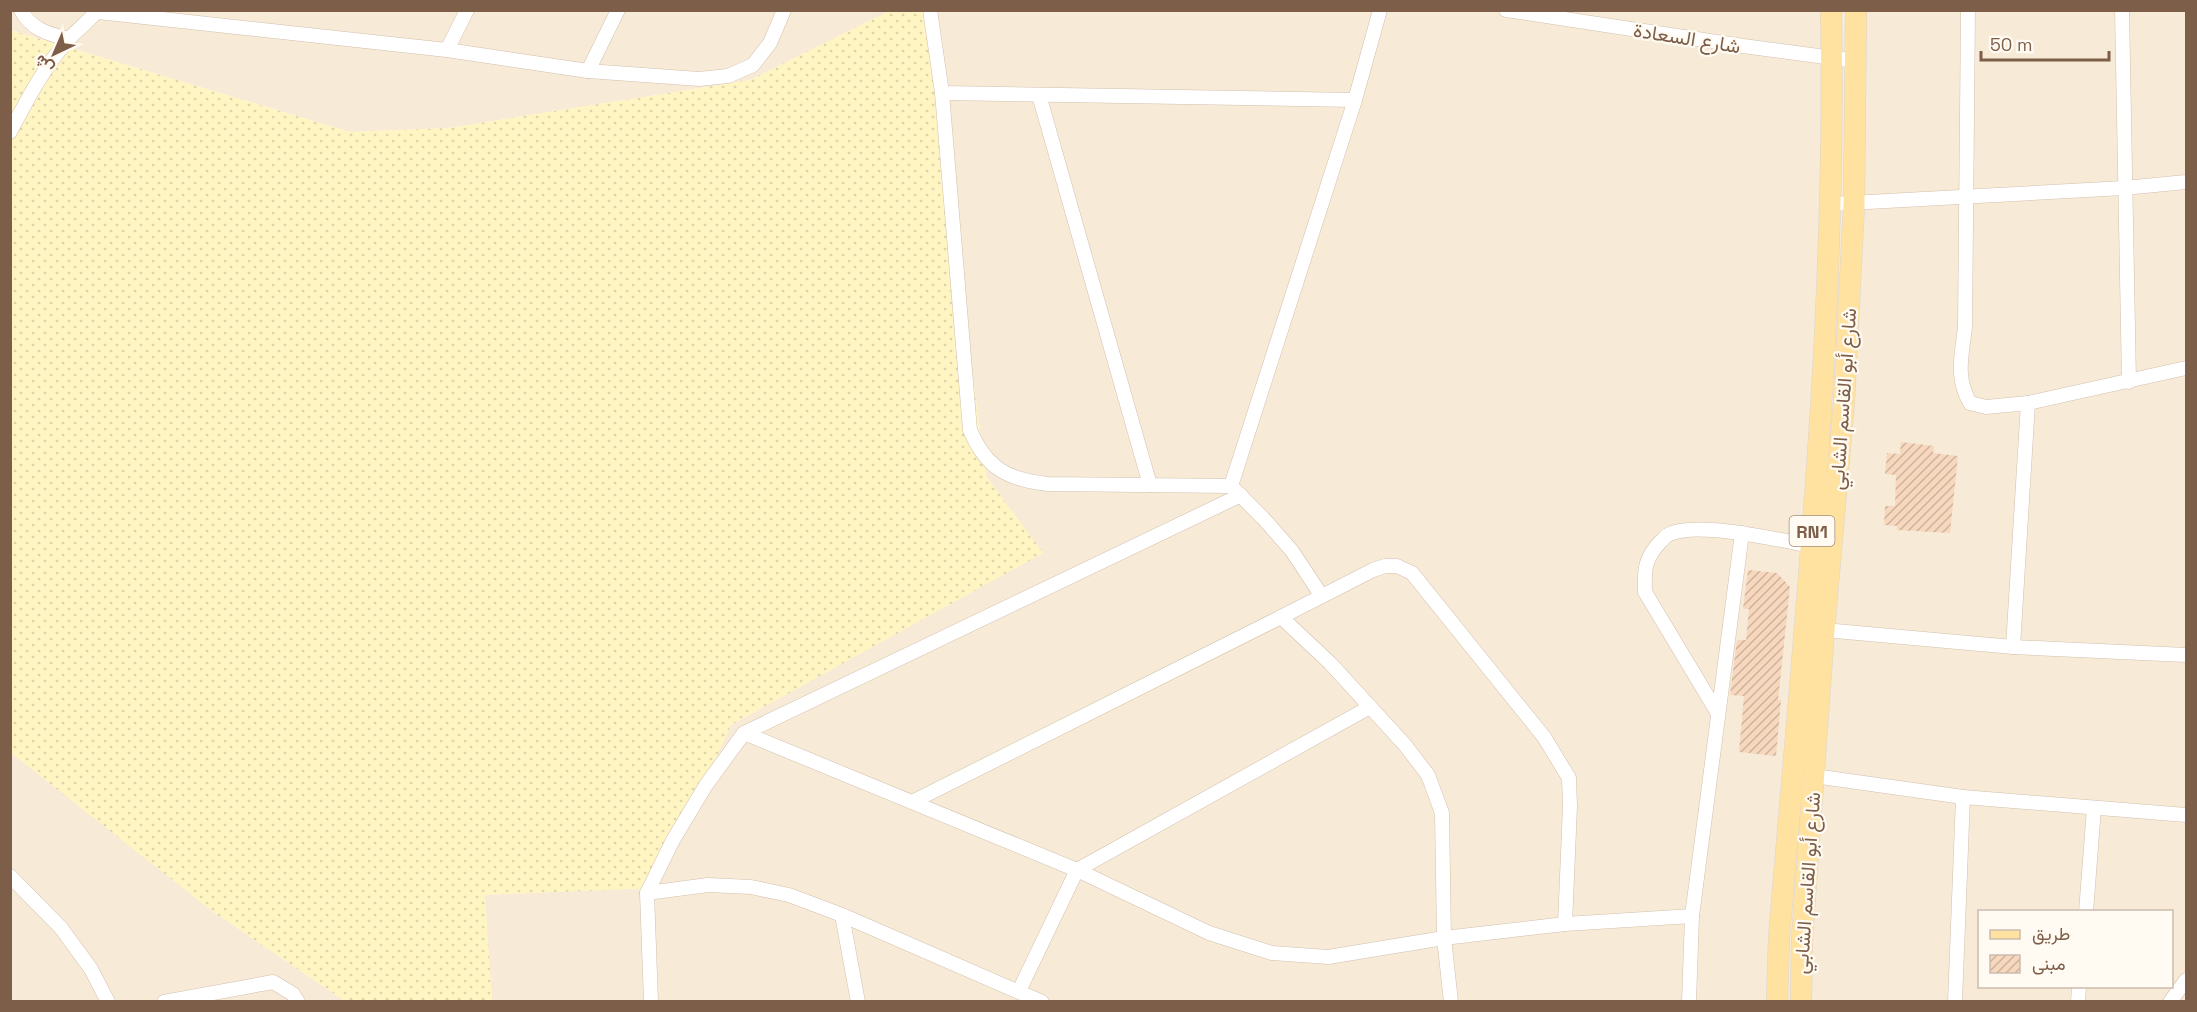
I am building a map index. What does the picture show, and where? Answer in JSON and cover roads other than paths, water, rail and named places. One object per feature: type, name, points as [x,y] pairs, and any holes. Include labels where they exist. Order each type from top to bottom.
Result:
[{"type":"main road","name":"شارع أبو القاسم الشابي","points":[[1777,1002],[1779,938],[1811,546],[1831,204],[1831,10]]},
{"type":"main road","name":"شارع أبو القاسم الشابي","points":[[1801,1002],[1802,940],[1824,630],[1844,402],[1854,205],[1856,10]]},
{"type":"street","points":[[21,10],[24,17],[42,33],[68,39]]},
{"type":"street","points":[[447,50],[467,10]]},
{"type":"street","points":[[588,71],[618,10]]},
{"type":"street","points":[[10,132],[27,99],[50,63],[68,39],[98,11],[447,50],[588,71],[699,78],[729,76],[753,65],[770,43],[784,10]]},
{"type":"street","points":[[930,10],[942,93],[970,430],[978,449],[1010,476],[1028,482],[1236,490],[1292,550],[1321,595]]},
{"type":"street","points":[[651,1002],[647,893],[673,840],[706,785],[744,733],[1236,490],[1355,100],[1380,10]]},
{"type":"street","name":"شارع السعادة","points":[[1506,10],[1856,61]]},
{"type":"street","points":[[1968,10],[1965,327],[1960,376],[1962,390],[1970,403],[1986,407],[2028,403],[2187,368]]},
{"type":"street","points":[[2122,10],[2129,382]]},
{"type":"street","points":[[942,93],[1355,100]]},
{"type":"street","points":[[1039,95],[1150,485]]},
{"type":"street","points":[[1831,204],[1854,205],[2187,182]]},
{"type":"street","points":[[2013,647],[2028,403]]},
{"type":"street","points":[[1717,712],[1645,592],[1644,571],[1652,551],[1668,534],[1695,529],[1742,533],[1811,546]]},
{"type":"street","points":[[1689,1002],[1692,916],[1742,533]]},
{"type":"street","points":[[914,801],[1321,595],[1373,570],[1386,566],[1397,566],[1412,573],[1544,737],[1569,778],[1565,924]]},
{"type":"street","points":[[1281,617],[1330,663],[1405,745],[1428,775],[1442,813],[1444,938],[1451,1002]]},
{"type":"street","points":[[1824,630],[2013,647],[2187,655]]},
{"type":"street","points":[[1019,991],[1077,870],[1370,706]]},
{"type":"street","points":[[744,733],[1077,870],[1209,933],[1272,953],[1328,957],[1444,938],[1565,924],[1692,916]]},
{"type":"street","points":[[1814,776],[1963,797],[2187,815]]},
{"type":"street","points":[[1955,1002],[1963,797]]},
{"type":"street","points":[[2086,910],[2094,808]]},
{"type":"street","points":[[10,876],[61,928],[91,969],[108,1002]]},
{"type":"street","points":[[647,893],[708,885],[751,887],[789,895],[842,915],[1042,1002]]},
{"type":"street","points":[[842,915],[858,1002]]},
{"type":"street","points":[[2170,1000],[2187,980]]},
{"type":"street","points":[[164,1002],[273,982],[293,994],[298,1002]]},
{"type":"street","points":[[2170,1000],[2187,988]]}]
